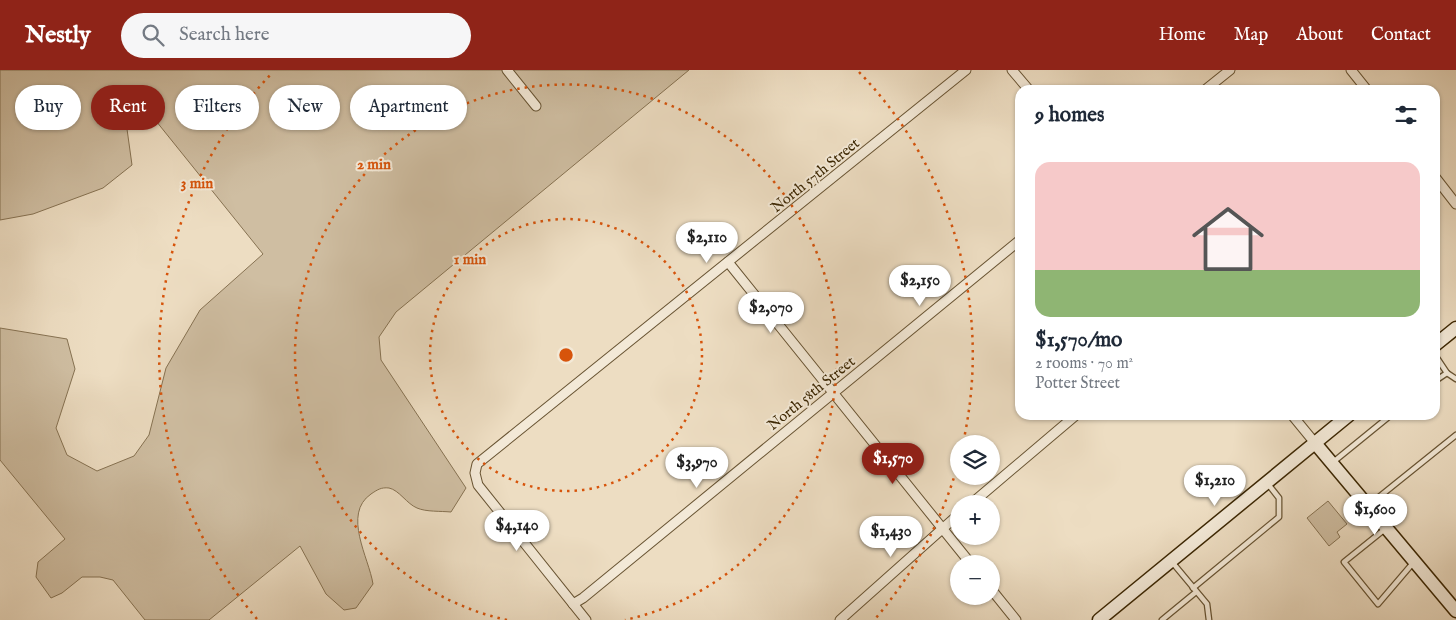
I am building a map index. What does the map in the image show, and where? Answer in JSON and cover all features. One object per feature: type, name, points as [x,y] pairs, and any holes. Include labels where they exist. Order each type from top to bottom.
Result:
[{"type":"main road","points":[[1440,341],[1456,328]]},
{"type":"main road","points":[[1099,620],[1343,420]]},
{"type":"main road","points":[[1315,443],[1456,611]]},
{"type":"street","points":[[507,70],[536,106]]},
{"type":"street","name":"North 57th Street","points":[[573,604],[478,485],[474,473],[480,459],[507,440],[966,70]]},
{"type":"street","points":[[1012,70],[1024,85]]},
{"type":"street","points":[[1211,85],[1230,70]]},
{"type":"street","points":[[1351,70],[1363,85]]},
{"type":"street","points":[[1440,184],[1456,204]]},
{"type":"street","name":"North 58th Street","points":[[573,604],[583,598],[1015,244]]},
{"type":"street","points":[[728,262],[735,273],[834,391],[964,555]]},
{"type":"street","points":[[982,495],[1070,420]]},
{"type":"street","points":[[1296,420],[1315,443]]},
{"type":"street","points":[[840,620],[950,522]]},
{"type":"street","points":[[1000,600],[1016,620]]},
{"type":"street","points":[[573,604],[586,620]]},
{"type":"lane","points":[[1440,362],[1447,373],[1456,379]]},
{"type":"lane","points":[[1440,378],[1447,373]]},
{"type":"lane","points":[[1332,464],[1385,420]]},
{"type":"lane","points":[[1368,506],[1456,435]]},
{"type":"lane","points":[[1162,620],[1279,517],[1279,498],[1266,482]]},
{"type":"lane","points":[[1386,528],[1344,562],[1378,604],[1414,561]]},
{"type":"lane","points":[[1172,561],[1207,604],[1209,620]]},
{"type":"shaded area","points":[[0,70],[689,70],[396,312],[379,337],[381,360],[466,488],[451,512],[429,511],[417,508],[396,491],[389,488],[381,488],[371,494],[363,503],[359,513],[358,524],[373,584],[356,608],[344,610],[326,594],[300,546],[209,620],[145,620],[113,580],[100,577],[82,577],[62,593],[51,598],[36,577],[38,562],[65,539],[0,460],[0,328],[67,339],[75,369],[56,428],[67,455],[97,471],[134,456],[149,435],[166,368],[200,310],[263,254],[163,130],[165,130],[165,85],[91,85],[91,130],[127,130],[132,165],[103,188],[33,214],[0,220]]},
{"type":"shaded area","points":[[1328,501],[1347,524],[1337,532],[1340,537],[1329,546],[1307,518]]}]
